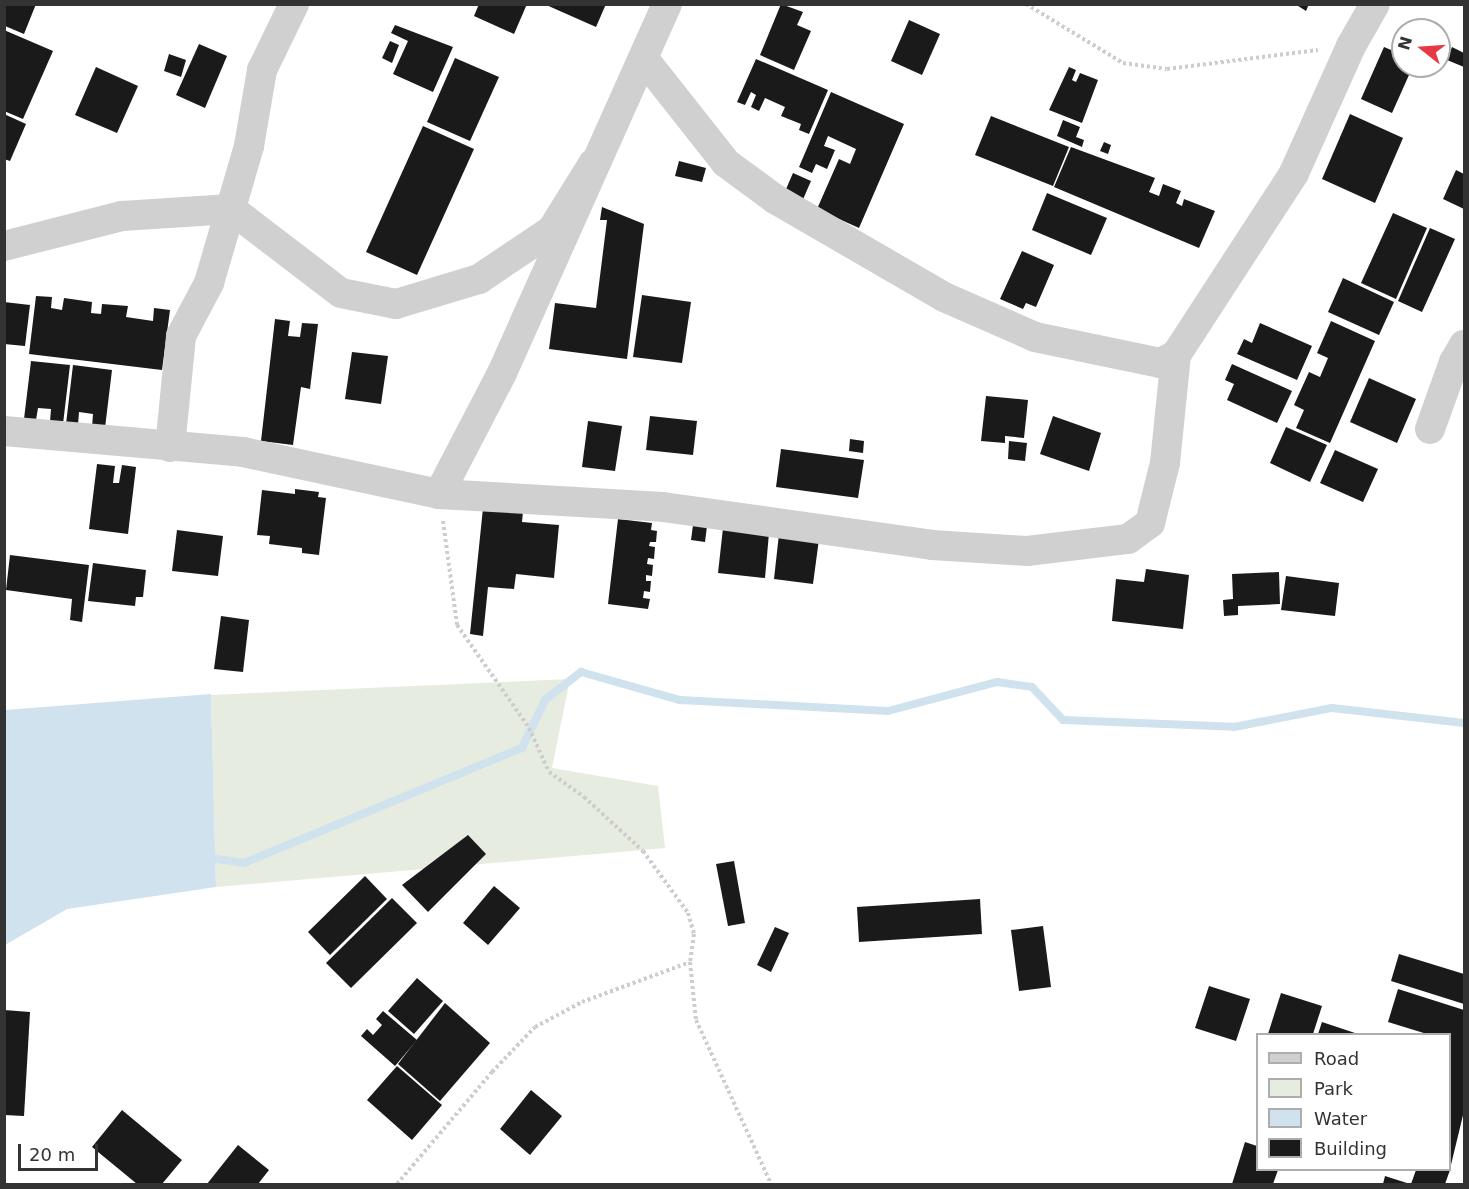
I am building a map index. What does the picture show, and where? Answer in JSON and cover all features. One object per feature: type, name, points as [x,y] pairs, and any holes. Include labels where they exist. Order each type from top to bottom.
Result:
[{"type":"street","points":[[170,447],[181,336],[209,283],[249,146],[262,70],[294,4]]},
{"type":"street","points":[[439,494],[502,373],[593,164],[644,59],[667,4]]},
{"type":"street","points":[[4,431],[243,452],[439,494],[663,507],[932,545],[1026,551],[1128,539],[1150,523],[1165,463],[1176,355],[1294,173],[1351,46],[1375,4]]},
{"type":"street","points":[[644,59],[726,163],[775,200],[944,297],[1035,337],[1145,363],[1160,363],[1176,355]]},
{"type":"street","points":[[4,246],[122,216],[231,209],[341,293],[396,304],[479,279],[552,230],[593,164]]},
{"type":"street","points":[[1430,429],[1454,362],[1464,345]]},
{"type":"path","points":[[1026,4],[1123,63],[1167,69],[1351,46]]},
{"type":"path","points":[[439,494],[457,625],[529,728],[549,772],[584,797],[643,850],[688,913],[694,934],[690,962],[696,1020],[771,1185]]},
{"type":"path","points":[[397,1185],[492,1072],[536,1027],[582,1002],[690,962]]},
{"type":"green space","points":[[570,679],[552,768],[658,786],[665,848],[216,887],[211,695]]},
{"type":"water","points":[[211,694],[216,887],[67,909],[5,945],[5,710]]},
{"type":"building","points":[[5,4],[36,4],[24,34],[5,26]]},
{"type":"building","points":[[479,4],[527,4],[514,34],[474,16]]},
{"type":"building","points":[[544,4],[606,4],[596,27]]},
{"type":"building","points":[[781,4],[803,12],[797,25],[811,31],[794,70],[760,55]]},
{"type":"building","points":[[1295,4],[1309,4],[1306,11]]},
{"type":"building","points":[[909,20],[940,34],[922,75],[891,61]]},
{"type":"building","points":[[395,25],[453,47],[433,92],[393,74],[408,41],[391,33]]},
{"type":"building","points":[[4,30],[53,51],[23,119],[4,111]]},
{"type":"building","points":[[390,41],[399,45],[392,63],[382,58]]},
{"type":"building","points":[[199,44],[227,56],[205,108],[176,95]]},
{"type":"building","points":[[1384,47],[1391,50],[1391,78],[1408,78],[1392,113],[1361,99]]},
{"type":"building","points":[[1452,47],[1464,53],[1464,67],[1451,62]]},
{"type":"building","points":[[169,54],[186,60],[181,77],[164,71]]},
{"type":"building","points":[[455,58],[499,77],[470,141],[427,122]]},
{"type":"building","points":[[756,59],[828,90],[809,134],[799,130],[801,124],[781,116],[785,107],[765,98],[759,111],[751,107],[756,95],[751,92],[745,105],[737,102]]},
{"type":"building","points":[[96,67],[138,86],[117,133],[75,115]]},
{"type":"building","points":[[1069,67],[1076,70],[1072,80],[1076,82],[1080,73],[1098,80],[1082,123],[1049,110]]},
{"type":"building","points":[[831,92],[904,124],[859,228],[817,209],[839,159],[850,164],[856,149],[828,136],[824,146],[835,150],[827,169],[816,164],[812,173],[799,167]]},
{"type":"building","points":[[4,114],[26,124],[10,161],[4,159]]},
{"type":"building","points":[[1350,114],[1403,138],[1375,203],[1322,179]]},
{"type":"building","points":[[991,116],[1069,147],[1053,186],[975,155]]},
{"type":"building","points":[[1063,120],[1080,127],[1076,137],[1084,140],[1082,147],[1057,136]]},
{"type":"building","points":[[423,126],[474,149],[417,275],[366,252]]},
{"type":"building","points":[[1104,142],[1111,145],[1108,154],[1100,151]]},
{"type":"building","points":[[1071,147],[1155,178],[1149,192],[1159,196],[1163,184],[1181,191],[1176,203],[1182,206],[1184,199],[1215,211],[1199,248],[1054,187]]},
{"type":"building","points":[[679,161],[706,168],[702,182],[675,176]]},
{"type":"building","points":[[1456,170],[1464,174],[1464,209],[1443,199]]},
{"type":"building","points":[[793,173],[811,181],[801,204],[783,196]]},
{"type":"building","points":[[1047,193],[1107,218],[1091,255],[1032,230]]},
{"type":"building","points":[[602,207],[644,224],[627,359],[549,349],[555,303],[596,308],[607,220],[600,220]]},
{"type":"building","points":[[1393,213],[1427,228],[1396,299],[1361,283]]},
{"type":"building","points":[[1430,228],[1455,239],[1422,312],[1398,301]]},
{"type":"building","points":[[1022,251],[1054,265],[1036,307],[1026,303],[1023,309],[1000,299]]},
{"type":"building","points":[[1343,278],[1394,302],[1379,335],[1328,312]]},
{"type":"building","points":[[642,295],[691,302],[682,363],[633,357]]},
{"type":"building","points":[[36,296],[52,297],[51,308],[62,310],[64,298],[92,302],[91,313],[101,314],[102,304],[128,306],[126,317],[153,321],[154,308],[170,310],[162,370],[29,354]]},
{"type":"building","points":[[4,302],[30,305],[25,346],[4,344]]},
{"type":"building","points":[[275,319],[290,321],[288,336],[300,337],[302,323],[318,324],[310,389],[301,387],[293,445],[261,441]]},
{"type":"building","points":[[1331,321],[1375,341],[1330,443],[1296,428],[1304,410],[1294,405],[1309,372],[1320,377],[1328,358],[1317,353]]},
{"type":"building","points":[[1260,323],[1312,346],[1297,380],[1237,354],[1244,339],[1252,343]]},
{"type":"building","points":[[352,352],[388,356],[381,404],[345,399]]},
{"type":"building","points":[[31,361],[70,365],[63,424],[50,422],[51,409],[38,408],[36,420],[24,419]]},
{"type":"building","points":[[1232,364],[1292,391],[1277,423],[1227,400],[1234,384],[1225,380]]},
{"type":"building","points":[[73,365],[112,370],[105,428],[92,427],[93,414],[79,412],[78,425],[66,424]]},
{"type":"building","points":[[1369,378],[1416,399],[1397,443],[1350,422]]},
{"type":"building","points":[[986,396],[1028,400],[1024,438],[1005,436],[1005,443],[981,441]]},
{"type":"building","points":[[650,416],[697,421],[693,455],[646,450]]},
{"type":"building","points":[[1053,416],[1101,433],[1089,471],[1040,454]]},
{"type":"building","points":[[588,421],[622,426],[615,471],[582,467]]},
{"type":"building","points":[[1286,427],[1327,445],[1310,482],[1270,463]]},
{"type":"building","points":[[850,439],[864,441],[863,453],[849,451]]},
{"type":"building","points":[[1009,441],[1027,443],[1025,461],[1008,459]]},
{"type":"building","points":[[781,449],[864,460],[858,498],[776,487]]},
{"type":"building","points":[[1335,450],[1378,469],[1363,502],[1320,483]]},
{"type":"building","points":[[97,464],[115,466],[113,483],[119,483],[122,465],[136,467],[128,534],[89,529]]},
{"type":"building","points":[[295,489],[319,492],[318,497],[326,498],[319,555],[302,553],[302,548],[269,544],[270,536],[257,535],[262,490],[295,494]]},
{"type":"building","points":[[483,508],[523,512],[522,522],[559,525],[554,578],[516,574],[514,589],[488,587],[483,636],[470,634]]},
{"type":"building","points":[[618,519],[652,523],[651,530],[657,531],[656,542],[650,542],[649,546],[655,547],[654,559],[648,558],[647,564],[653,565],[652,576],[646,575],[646,581],[651,581],[650,592],[644,591],[643,598],[650,599],[648,609],[608,604]]},
{"type":"building","points":[[693,525],[707,526],[705,542],[691,540]]},
{"type":"building","points":[[723,528],[769,533],[765,578],[718,573]]},
{"type":"building","points":[[177,530],[223,536],[218,576],[172,571]]},
{"type":"building","points":[[779,534],[819,539],[813,584],[774,579]]},
{"type":"building","points":[[10,555],[89,565],[82,622],[70,620],[72,599],[6,590]]},
{"type":"building","points":[[93,563],[146,570],[143,597],[136,597],[135,606],[88,601]]},
{"type":"building","points":[[1146,569],[1189,575],[1183,629],[1112,621],[1116,579],[1144,582]]},
{"type":"building","points":[[1279,572],[1280,604],[1238,606],[1238,615],[1224,616],[1223,600],[1233,599],[1232,574]]},
{"type":"building","points":[[1286,576],[1339,583],[1335,616],[1281,610]]},
{"type":"building","points":[[221,616],[249,620],[243,672],[214,669]]},
{"type":"building","points":[[468,835],[486,854],[428,912],[402,885]]},
{"type":"building","points":[[734,861],[745,923],[728,926],[716,864]]},
{"type":"building","points":[[365,876],[387,899],[330,955],[308,932]]},
{"type":"building","points":[[494,886],[520,908],[488,945],[463,923]]},
{"type":"building","points":[[392,898],[417,923],[351,988],[326,963]]},
{"type":"building","points":[[980,899],[982,934],[859,942],[857,907]]},
{"type":"building","points":[[1043,926],[1051,987],[1019,991],[1011,930]]},
{"type":"building","points":[[775,927],[789,933],[771,972],[757,965]]},
{"type":"building","points":[[1399,954],[1464,974],[1464,1004],[1391,981]]},
{"type":"building","points":[[417,978],[443,1001],[414,1034],[388,1011]]},
{"type":"building","points":[[1209,986],[1250,999],[1236,1041],[1195,1028]]},
{"type":"building","points":[[1398,989],[1464,1010],[1464,1111],[1451,1165],[1451,1033],[1424,1033],[1388,1022]]},
{"type":"building","points":[[1281,993],[1322,1006],[1313,1033],[1268,1033]]},
{"type":"building","points":[[445,1003],[490,1043],[440,1101],[398,1064]]},
{"type":"building","points":[[4,1010],[30,1012],[24,1116],[4,1115]]},
{"type":"building","points":[[383,1011],[417,1040],[395,1066],[361,1036],[367,1029],[373,1035],[382,1025],[376,1019]]},
{"type":"building","points":[[1322,1022],[1355,1033],[1318,1033]]},
{"type":"building","points":[[397,1066],[442,1105],[412,1140],[367,1100]]},
{"type":"building","points":[[531,1090],[562,1116],[530,1155],[500,1129]]},
{"type":"building","points":[[122,1110],[182,1160],[162,1184],[137,1184],[92,1147]]},
{"type":"building","points":[[1245,1142],[1256,1146],[1256,1171],[1278,1171],[1273,1184],[1232,1184]]},
{"type":"building","points":[[238,1145],[269,1170],[258,1184],[207,1184]]},
{"type":"building","points":[[1416,1171],[1450,1171],[1445,1184],[1411,1184]]},
{"type":"building","points":[[1385,1176],[1410,1184],[1383,1184]]},
{"type":"waterway","points":[[204,857],[244,863],[522,748],[545,700],[581,672],[680,700],[888,711],[997,682],[1032,687],[1063,720],[1234,727],[1332,708],[1464,723]]}]
